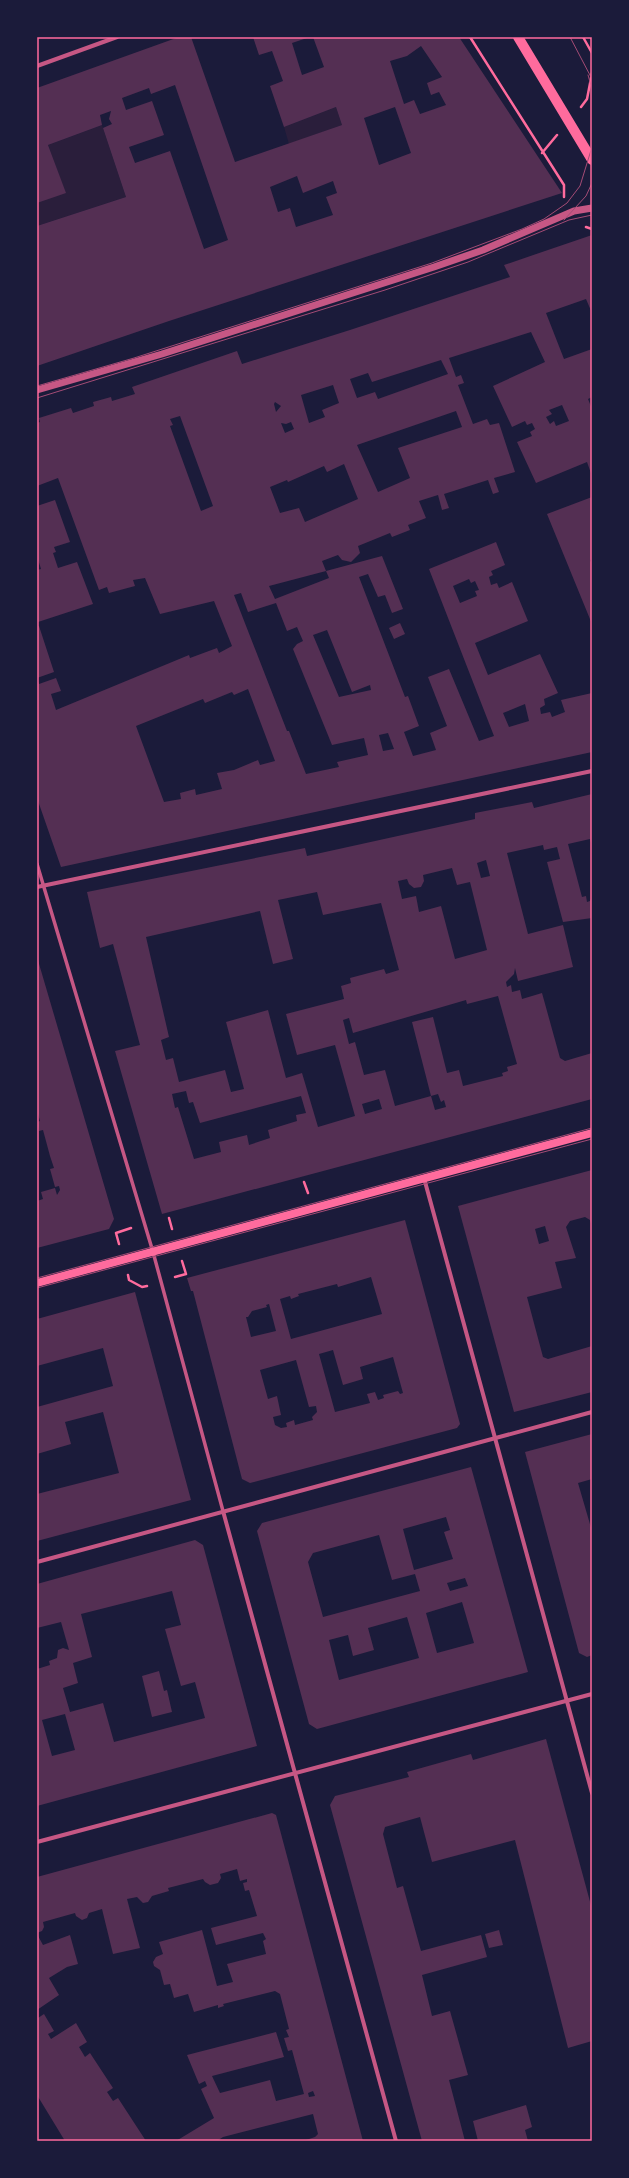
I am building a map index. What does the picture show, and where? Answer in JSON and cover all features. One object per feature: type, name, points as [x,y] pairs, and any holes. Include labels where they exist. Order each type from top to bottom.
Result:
[{"type":"main road","points":[[518,37],[592,160]]},
{"type":"main road","points":[[37,1283],[592,1133]]},
{"type":"street","points":[[37,66],[117,37]]},
{"type":"street","points":[[37,390],[162,354],[434,267],[490,247],[574,211],[592,208]]},
{"type":"street","points":[[37,887],[592,772]]},
{"type":"street","points":[[37,864],[153,1252],[396,2141]]},
{"type":"street","points":[[424,1178],[592,1793]]},
{"type":"street","points":[[37,1562],[592,1412]]},
{"type":"street","points":[[37,1842],[592,1694]]},
{"type":"path","points":[[470,37],[564,185],[564,197],[585,226],[592,230]]},
{"type":"path","points":[[583,37],[592,53]]},
{"type":"path","points":[[304,1182],[309,1199]]},
{"type":"shaded area","points":[[336,107],[342,125],[289,144],[284,127]]},
{"type":"shaded area","points":[[102,125],[126,197],[37,226],[37,203],[65,192],[48,145]]},
{"type":"building","points":[[179,37],[191,37],[235,162],[342,125],[336,107],[284,127],[270,86],[283,81],[272,51],[259,55],[253,37],[310,37],[292,43],[302,75],[324,67],[313,37],[459,37],[562,193],[169,321],[37,366],[37,226],[126,197],[103,128],[112,124],[109,119],[111,111],[100,115],[102,125],[48,145],[66,193],[37,203],[37,88]],"holes":[[[421,46],[442,77],[427,83],[431,95],[439,92],[446,105],[420,114],[414,100],[404,104],[390,61],[407,56]],[[175,85],[228,240],[204,249],[170,151],[135,163],[129,147],[164,135],[152,101],[126,110],[122,98],[149,88],[151,94]],[[395,107],[411,153],[379,165],[364,118]],[[297,176],[303,193],[333,181],[337,193],[326,197],[333,215],[296,227],[290,208],[278,212],[270,187]]]},
{"type":"building","points":[[592,235],[592,313],[586,299],[546,313],[564,359],[592,349],[592,397],[588,399],[592,409],[592,476],[587,462],[536,483],[517,442],[532,436],[530,432],[535,429],[532,423],[527,425],[525,421],[512,427],[493,386],[545,362],[531,332],[449,358],[456,377],[461,375],[464,383],[458,385],[473,424],[487,419],[490,425],[499,423],[515,472],[494,478],[499,492],[493,494],[488,480],[444,494],[449,508],[442,510],[438,495],[419,501],[426,518],[408,525],[410,530],[392,537],[390,533],[358,546],[360,553],[351,562],[342,560],[338,555],[322,561],[326,571],[382,556],[403,609],[392,613],[385,595],[378,597],[368,574],[359,577],[405,697],[408,696],[419,726],[404,732],[413,756],[436,750],[430,733],[447,726],[428,677],[449,669],[479,741],[494,736],[429,569],[496,542],[505,565],[491,571],[493,575],[489,577],[491,585],[497,583],[499,588],[512,582],[528,621],[475,643],[488,675],[540,654],[558,693],[544,699],[545,705],[540,708],[541,714],[550,712],[552,717],[565,712],[561,700],[592,693],[592,752],[61,867],[37,798],[37,679],[39,684],[56,678],[61,691],[51,694],[56,710],[189,655],[190,658],[217,648],[219,653],[232,646],[214,601],[160,614],[145,578],[133,580],[135,586],[109,593],[107,587],[99,590],[58,478],[37,486],[37,423],[40,422],[39,418],[71,408],[73,413],[94,406],[93,402],[111,397],[112,401],[135,394],[132,387],[237,351],[242,364],[350,330],[510,277],[504,265]],"holes":[[[441,360],[448,374],[378,399],[375,392],[357,398],[350,379],[368,373],[372,382]],[[333,385],[339,403],[322,410],[325,417],[309,423],[301,395]],[[275,402],[281,406],[276,412]],[[562,405],[569,421],[556,426],[554,421],[550,424],[546,417],[552,414],[549,410]],[[456,411],[462,427],[398,448],[410,478],[378,492],[357,445]],[[180,416],[213,506],[201,511],[170,426],[173,425],[170,419]],[[291,422],[294,429],[285,433],[281,423],[286,424]],[[344,464],[358,499],[305,522],[299,508],[280,513],[270,487],[287,480],[288,482],[324,466],[327,472]],[[326,571],[329,578],[275,599],[269,586]],[[469,579],[471,583],[475,581],[479,590],[475,591],[477,596],[460,603],[453,586]],[[241,593],[248,612],[276,603],[287,631],[297,627],[303,641],[297,644],[293,649],[332,745],[364,738],[368,755],[337,762],[339,767],[306,774],[289,731],[287,731],[234,595]],[[327,630],[352,692],[370,685],[371,690],[339,697],[313,635]],[[248,689],[275,761],[260,765],[258,760],[234,770],[217,773],[222,789],[196,795],[195,789],[180,793],[181,799],[164,802],[136,726],[203,699],[205,703],[232,692],[234,695]],[[525,704],[529,721],[509,727],[503,713]],[[388,733],[394,749],[383,751],[379,735]]]},
{"type":"building","points":[[592,497],[592,559],[590,560],[592,565],[592,624],[547,514]]},
{"type":"building","points":[[55,500],[70,542],[54,547],[56,552],[53,553],[58,568],[77,562],[93,604],[38,622],[37,570],[41,569],[37,556],[37,506]]},
{"type":"building","points":[[400,623],[405,634],[394,639],[389,628]]},
{"type":"building","points":[[37,626],[39,626],[54,672],[37,678]]},
{"type":"building","points":[[592,794],[592,846],[590,839],[568,844],[582,897],[586,896],[587,902],[590,901],[592,896],[592,918],[563,922],[547,862],[560,859],[557,847],[544,850],[543,845],[507,853],[528,934],[563,925],[573,967],[518,981],[515,968],[514,974],[506,982],[507,987],[511,985],[512,992],[520,990],[522,999],[542,993],[560,1058],[565,1061],[592,1053],[592,1099],[162,1214],[115,1051],[140,1045],[113,944],[100,948],[87,892],[305,848],[307,856],[475,819],[475,813],[532,802],[534,808]],"holes":[[[486,860],[490,876],[481,878],[477,863]],[[452,868],[457,885],[470,882],[487,950],[455,959],[441,906],[419,912],[416,896],[402,899],[398,881],[407,879],[409,884],[414,888],[421,887],[424,881],[423,875]],[[317,892],[323,915],[381,903],[399,970],[386,974],[384,969],[350,978],[351,983],[341,986],[344,999],[286,1014],[297,1055],[335,1045],[355,1116],[318,1127],[302,1073],[286,1078],[268,1010],[226,1022],[244,1089],[231,1092],[225,1070],[179,1082],[173,1058],[166,1060],[161,1040],[169,1037],[146,937],[260,911],[273,964],[293,959],[278,900]],[[498,996],[517,1064],[507,1067],[508,1071],[502,1073],[503,1076],[463,1086],[459,1070],[447,1073],[433,1017],[412,1022],[431,1096],[395,1106],[385,1070],[364,1075],[355,1042],[349,1044],[343,1020],[349,1018],[353,1033],[466,1000],[467,1004]],[[186,1091],[189,1103],[193,1102],[200,1123],[301,1096],[306,1113],[296,1115],[297,1121],[268,1130],[270,1138],[249,1145],[247,1135],[219,1142],[221,1152],[194,1159],[178,1107],[175,1108],[172,1094]],[[438,1094],[441,1102],[444,1100],[446,1107],[435,1110],[431,1096]],[[379,1099],[382,1109],[365,1114],[362,1104]]]},
{"type":"building","points":[[37,957],[114,1219],[109,1229],[37,1248],[37,1201],[43,1199],[41,1192],[55,1188],[57,1195],[60,1190],[59,1186],[55,1187],[50,1169],[54,1168],[43,1130],[39,1131],[37,1122],[40,1121],[37,1110]]},
{"type":"building","points":[[592,1170],[592,1227],[590,1220],[585,1217],[570,1221],[566,1227],[576,1258],[555,1262],[562,1288],[527,1297],[543,1357],[548,1359],[592,1346],[592,1392],[514,1412],[458,1206]],"holes":[[[545,1226],[549,1241],[539,1244],[535,1229]]]},
{"type":"building","points":[[405,1220],[460,1424],[457,1428],[250,1483],[242,1479],[193,1291],[191,1291],[187,1278]],"holes":[[[371,1277],[382,1314],[291,1339],[280,1299],[290,1296],[291,1299],[299,1296],[298,1294],[337,1284],[338,1287]],[[269,1304],[276,1331],[251,1337],[246,1317],[248,1317],[252,1311],[267,1307],[266,1305]],[[333,1350],[343,1385],[363,1379],[360,1367],[393,1357],[403,1393],[400,1394],[398,1391],[383,1395],[384,1398],[378,1400],[375,1392],[367,1394],[370,1403],[335,1412],[319,1354]],[[296,1360],[309,1407],[316,1406],[317,1412],[312,1417],[313,1420],[295,1425],[294,1420],[286,1423],[287,1427],[281,1428],[275,1425],[273,1417],[281,1415],[277,1396],[268,1399],[260,1370]]]},
{"type":"building","points":[[135,1292],[191,1500],[37,1541],[37,1494],[119,1473],[103,1412],[65,1422],[71,1444],[37,1454],[37,1407],[113,1386],[103,1348],[37,1366],[37,1319]]},
{"type":"building","points":[[592,1434],[592,1479],[578,1483],[592,1531],[592,1655],[587,1657],[579,1653],[525,1452]]},
{"type":"building","points":[[471,1467],[528,1672],[317,1729],[309,1724],[257,1531],[262,1523]],"holes":[[[446,1517],[450,1530],[444,1532],[453,1559],[414,1570],[403,1529]],[[379,1535],[392,1580],[415,1574],[420,1591],[323,1617],[308,1562],[313,1553]],[[465,1578],[468,1586],[450,1591],[447,1583]],[[462,1602],[474,1643],[437,1653],[426,1613]],[[407,1617],[419,1658],[339,1680],[329,1640],[348,1635],[353,1656],[374,1650],[368,1628]]]},
{"type":"building","points":[[195,1540],[203,1545],[257,1746],[37,1806],[37,1669],[50,1665],[49,1661],[57,1658],[58,1650],[63,1648],[69,1650],[61,1622],[37,1628],[37,1584]],"holes":[[[172,1591],[181,1625],[165,1629],[181,1686],[195,1682],[205,1718],[114,1742],[103,1703],[70,1712],[63,1688],[78,1683],[73,1663],[92,1657],[81,1614]],[[65,1714],[75,1750],[52,1756],[42,1720]]]},
{"type":"building","points":[[159,1671],[164,1691],[167,1690],[172,1712],[152,1717],[142,1676]]},
{"type":"building","points":[[546,1739],[592,1909],[592,2041],[568,2048],[515,1840],[432,1862],[420,1817],[385,1827],[383,1834],[397,1888],[403,1886],[421,1951],[481,1935],[487,1957],[422,1975],[432,2016],[450,2011],[468,2075],[449,2080],[465,2141],[422,2141],[330,1805],[335,1796],[409,1777],[407,1772],[471,1754],[473,1760]]},
{"type":"building","points":[[272,1813],[276,1815],[363,2141],[303,2141],[315,2137],[318,2134],[313,2114],[223,2137],[217,2141],[176,2141],[214,2118],[201,2089],[207,2086],[205,2081],[199,2084],[187,2055],[276,2032],[284,2057],[212,2076],[220,2093],[270,2080],[276,2101],[304,2094],[292,2050],[288,2051],[284,2038],[289,2037],[286,2030],[289,2029],[280,1994],[275,1991],[223,2004],[224,2006],[218,2008],[218,2005],[194,2012],[188,1994],[174,1998],[170,1984],[164,1985],[160,1970],[154,1966],[153,1962],[156,1957],[163,1954],[159,1942],[202,1930],[217,1986],[233,1982],[227,1964],[266,1954],[263,1941],[266,1939],[263,1933],[216,1945],[211,1928],[257,1916],[249,1890],[245,1891],[243,1883],[247,1882],[247,1879],[240,1881],[237,1869],[220,1874],[221,1878],[218,1883],[210,1885],[203,1879],[168,1888],[169,1891],[152,1896],[148,1902],[143,1903],[137,1897],[127,1899],[140,1948],[113,1954],[102,1909],[89,1913],[87,1918],[82,1920],[76,1916],[75,1913],[43,1922],[44,1927],[42,1931],[37,1933],[37,1877]],"holes":[[[313,2091],[315,2096],[309,2097],[308,2093]]]},
{"type":"building","points":[[499,1930],[503,1945],[489,1948],[485,1934]]},
{"type":"building","points":[[37,1934],[43,1945],[70,1935],[78,1964],[67,1967],[49,1978],[59,1995],[37,2010]]},
{"type":"building","points":[[44,2014],[54,2031],[48,2034],[51,2039],[76,2023],[87,2042],[79,2047],[85,2057],[90,2053],[113,2088],[107,2092],[113,2101],[118,2098],[146,2141],[65,2141],[37,2095],[37,2015],[38,2018]]},
{"type":"building","points":[[526,2105],[532,2127],[525,2130],[528,2141],[478,2141],[473,2121]]},
{"type":"tram line","points":[[570,37],[592,79]]},
{"type":"tram line","points":[[588,75],[592,89]]},
{"type":"tram line","points":[[37,386],[134,358],[432,263],[522,229],[544,219],[567,203],[580,186],[592,147]]},
{"type":"tram line","points":[[564,220],[586,196],[592,183]]},
{"type":"tram line","points":[[37,398],[385,290],[468,262],[569,220],[592,215]]},
{"type":"tram line","points":[[37,1278],[592,1128]]},
{"type":"tram line","points":[[37,1288],[592,1139]]}]
